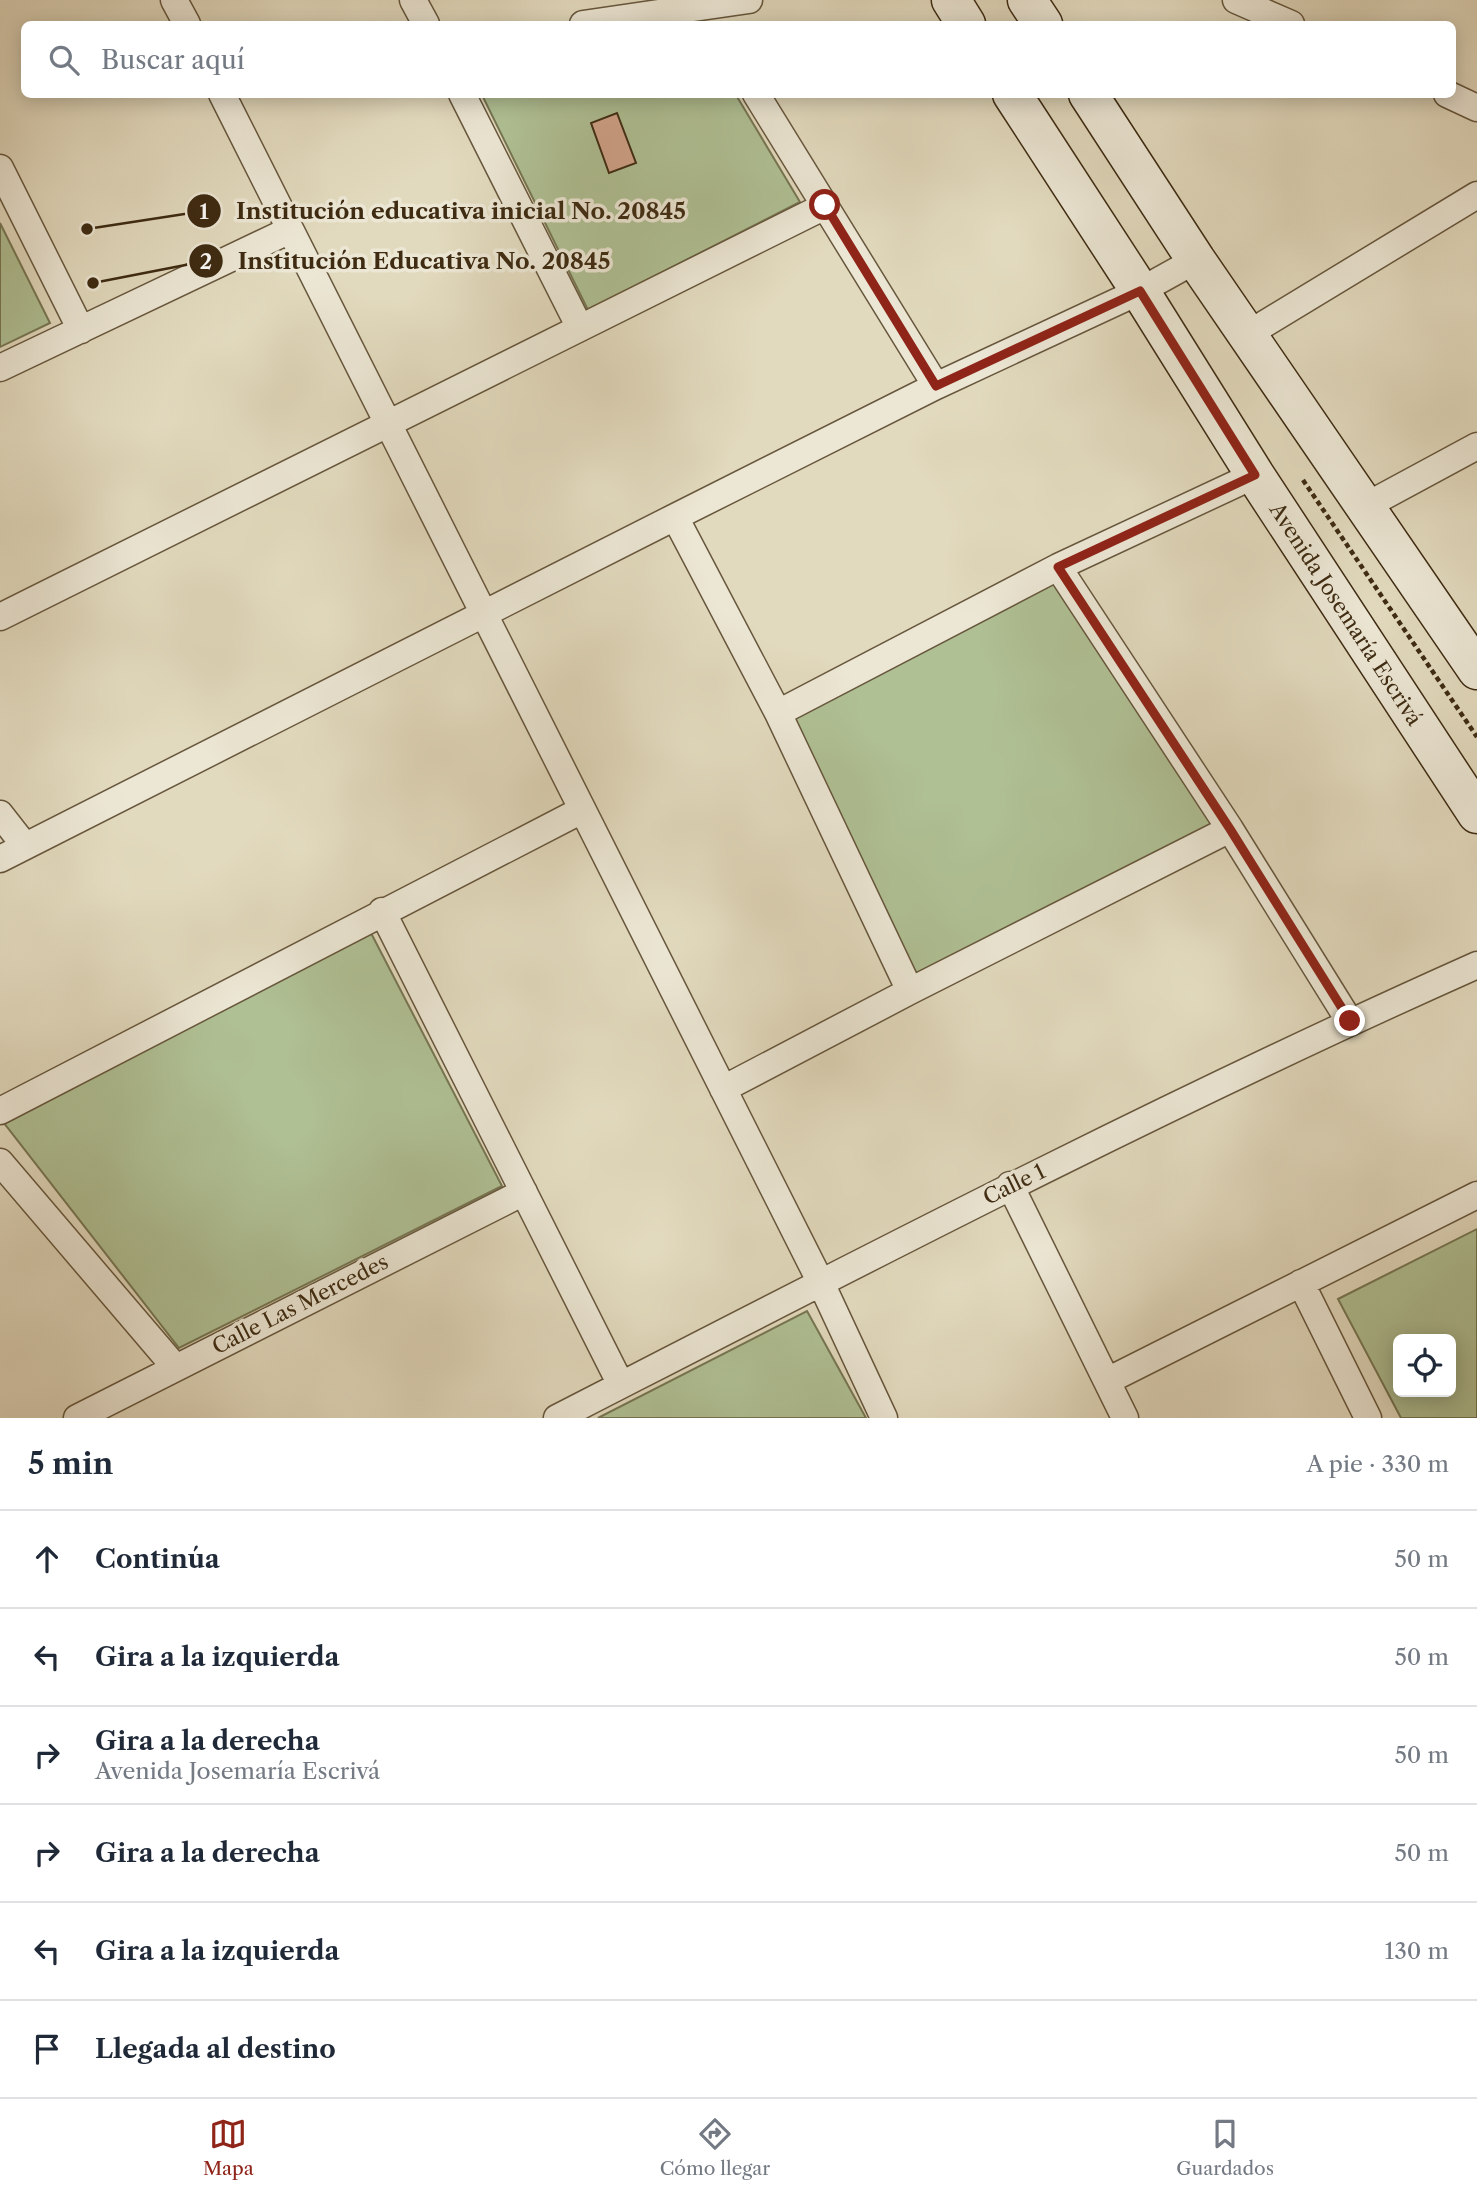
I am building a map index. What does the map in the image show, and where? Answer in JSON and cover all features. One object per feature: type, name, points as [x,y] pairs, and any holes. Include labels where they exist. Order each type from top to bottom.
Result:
[{"type":"main road","points":[[951,0],[965,21]]},
{"type":"main road","points":[[1027,0],[1041,21]]},
{"type":"main road","name":"Avenida Josemaría Escrivá","points":[[1015,98],[1255,475],[1477,814]]},
{"type":"main road","points":[[1091,98],[1196,260],[1477,670]]},
{"type":"street","points":[[174,0],[185,21]]},
{"type":"street","points":[[413,0],[424,21]]},
{"type":"street","points":[[630,21],[707,16],[749,0]]},
{"type":"street","points":[[1236,0],[1284,21]]},
{"type":"street","points":[[224,98],[821,1283],[884,1418]]},
{"type":"street","points":[[464,98],[580,328]]},
{"type":"street","points":[[758,98],[936,386]]},
{"type":"street","points":[[1456,98],[1477,108]]},
{"type":"street","points":[[0,168],[81,330]]},
{"type":"street","points":[[1248,334],[1477,195]]},
{"type":"street","points":[[0,617],[825,205]]},
{"type":"street","points":[[0,368],[290,230]]},
{"type":"street","points":[[0,859],[936,386],[1140,291],[1196,260]]},
{"type":"street","points":[[1364,507],[1477,446]]},
{"type":"street","points":[[778,713],[1058,567],[1255,475]]},
{"type":"street","points":[[675,517],[778,713],[910,991]]},
{"type":"street","points":[[1058,567],[1230,829],[1350,1021]]},
{"type":"street","points":[[0,1111],[382,911],[582,810]]},
{"type":"street","points":[[0,814],[25,846]]},
{"type":"street","points":[[723,1089],[1230,829]]},
{"type":"street","points":[[382,911],[621,1385]]},
{"type":"street","name":"Calle 1","points":[[557,1418],[1010,1185],[1350,1021],[1477,965]]},
{"type":"street","points":[[0,1162],[175,1367]]},
{"type":"street","points":[[1010,1185],[1125,1418]]},
{"type":"street","name":"Calle Las Mercedes","points":[[77,1418],[524,1192]]},
{"type":"street","points":[[1107,1381],[1477,1195]]},
{"type":"street","points":[[1301,1283],[1368,1418]]},
{"type":"green space","points":[[483,98],[738,98],[800,202],[588,310]]},
{"type":"green space","points":[[0,223],[50,323],[0,347]]},
{"type":"green space","points":[[1058,567],[1230,829],[910,991],[778,713]]},
{"type":"green space","points":[[371,933],[502,1186],[179,1348],[4,1123]]},
{"type":"green space","points":[[1477,1229],[1477,1418],[1401,1418],[1338,1299]]},
{"type":"green space","points":[[807,1311],[866,1418],[598,1418]]},
{"type":"building","points":[[617,113],[636,163],[609,173],[591,123]]},
{"type":"place","name":"Institución educativa inicial No. 20845","points":[[87,229]]},
{"type":"place","name":"Institución Educativa No. 20845","points":[[93,283]]},
{"type":"route","points":[[825,205],[936,386],[1140,291],[1255,475],[1058,567],[1230,829],[1350,1021]]}]
